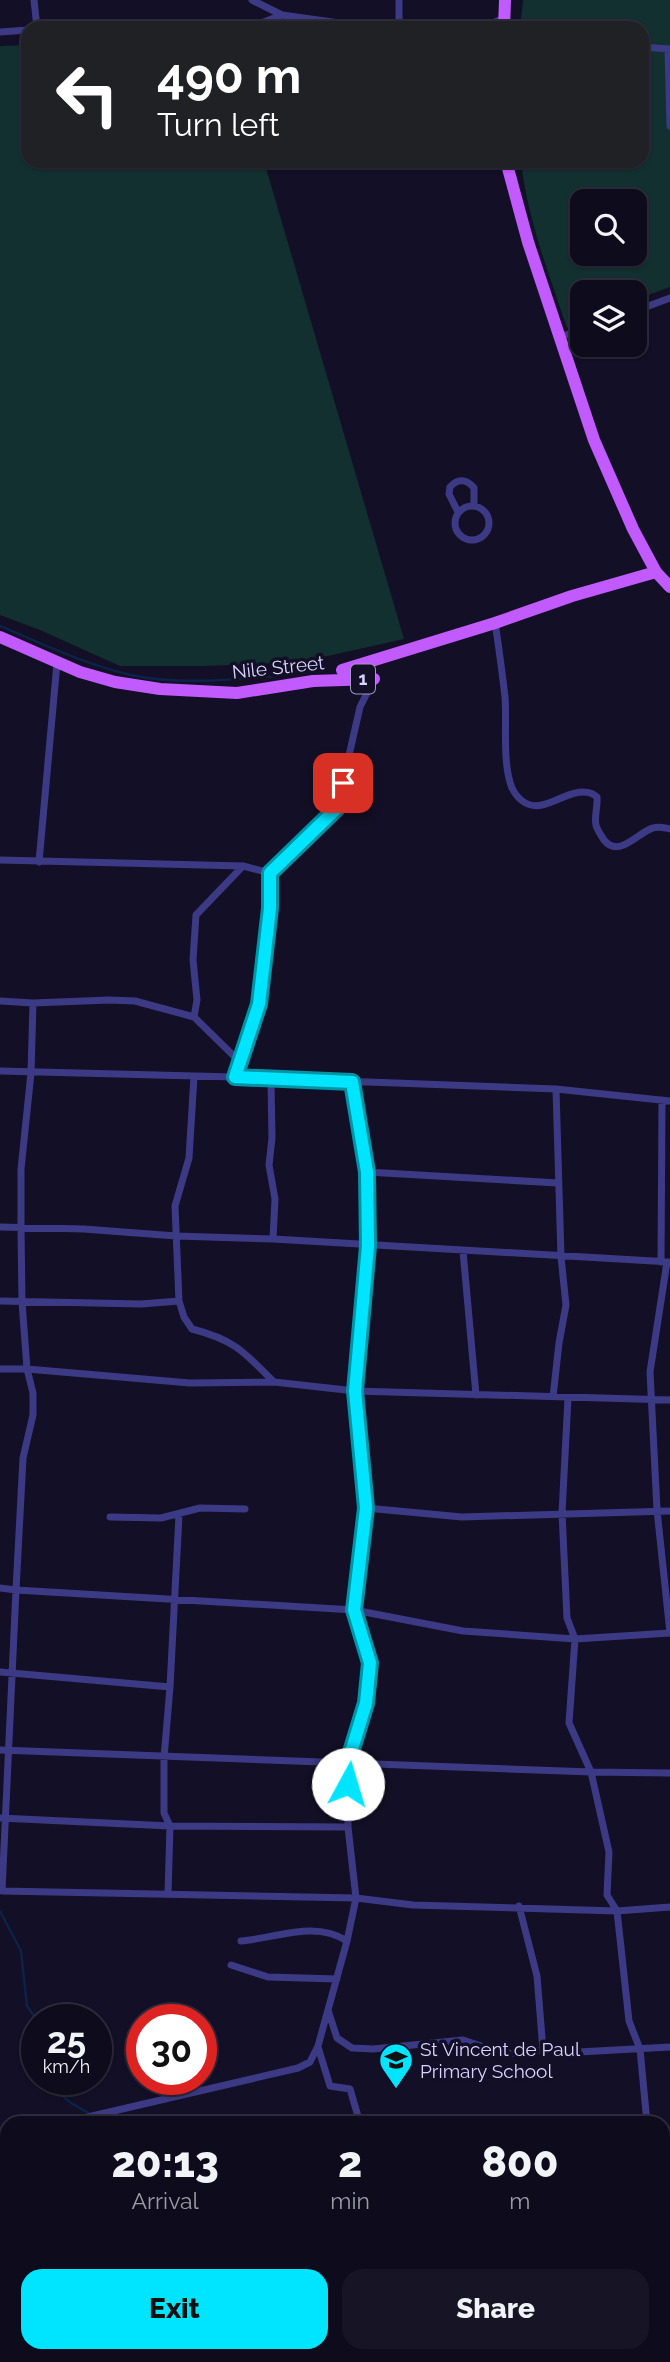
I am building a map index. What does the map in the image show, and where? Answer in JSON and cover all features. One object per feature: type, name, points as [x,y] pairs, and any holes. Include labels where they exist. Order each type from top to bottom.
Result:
[{"type":"main road","points":[[504,21],[506,0]]},
{"type":"main road","points":[[508,168],[528,242],[594,440],[633,529],[656,572],[670,587]]},
{"type":"main road","name":"Nile Street","points":[[374,679],[342,670],[495,623],[572,596],[656,572]]},
{"type":"main road","name":"Nile Street","points":[[0,637],[57,663],[115,682],[193,692],[237,692],[313,681],[374,679]]},
{"type":"street","points":[[34,0],[36,21]]},
{"type":"street","points":[[252,0],[282,15],[325,21]]},
{"type":"street","points":[[399,0],[399,21]]},
{"type":"street","points":[[266,21],[282,15]]},
{"type":"street","points":[[0,32],[21,30]]},
{"type":"street","points":[[649,48],[669,49],[670,126]]},
{"type":"street","points":[[647,307],[670,298]]},
{"type":"street","points":[[560,337],[570,334]]},
{"type":"street","points":[[458,512],[449,494],[450,487],[459,481],[465,481],[474,488],[474,506]]},
{"type":"street","points":[[474,506],[485,513],[489,522],[486,532],[477,539],[466,539],[458,533],[454,522],[458,512],[465,507],[474,506]]},
{"type":"street","points":[[495,623],[505,698],[508,771],[513,789],[523,802],[531,806],[542,805],[581,792],[593,793],[597,797],[595,823],[607,843],[613,846],[635,840],[652,828],[670,829]]},
{"type":"street","points":[[39,862],[57,663]]},
{"type":"street","points":[[235,1077],[259,1004],[270,908],[270,873],[337,808],[360,707],[374,679]]},
{"type":"street","points":[[0,860],[243,866],[270,873]]},
{"type":"street","points":[[194,1017],[197,1000],[193,960],[196,915],[243,866]]},
{"type":"street","points":[[0,1001],[135,1001],[194,1017],[239,1061]]},
{"type":"street","points":[[33,1003],[31,1073],[21,1170],[20,1228],[22,1302],[27,1369],[33,1393],[33,1415],[23,1458],[12,1673],[4,1751],[2,1891],[356,1898],[413,1905],[519,1906],[617,1911],[670,1908]]},
{"type":"street","points":[[0,1072],[235,1077],[556,1089],[666,1100],[666,1262],[650,1372],[657,1510],[670,1633],[575,1639],[463,1631],[354,1610],[173,1601],[0,1588]]},
{"type":"street","points":[[194,1077],[189,1158],[176,1206],[180,1301],[184,1317],[192,1329],[214,1334],[236,1344],[274,1382]]},
{"type":"street","points":[[271,1082],[272,1138],[269,1165],[275,1199],[273,1239]]},
{"type":"street","points":[[92,2116],[306,2066],[318,2046],[347,1941],[356,1898],[348,1828],[348,1762],[366,1703],[370,1663],[354,1610],[366,1508],[355,1391],[368,1246],[367,1172],[352,1082]]},
{"type":"street","points":[[553,1397],[566,1304],[561,1257],[556,1089]]},
{"type":"street","points":[[367,1172],[558,1183]]},
{"type":"street","points":[[0,1227],[84,1229],[666,1262]]},
{"type":"street","points":[[463,1251],[476,1395]]},
{"type":"street","points":[[0,1301],[141,1304],[180,1301]]},
{"type":"street","points":[[0,1369],[190,1383],[274,1382],[355,1391],[670,1400]]},
{"type":"street","points":[[568,1398],[562,1513],[567,1618],[575,1639],[569,1723],[592,1772],[609,1852],[607,1895],[617,1911],[629,2021],[640,2049],[645,2116]]},
{"type":"street","points":[[110,1517],[161,1518],[200,1508],[245,1509]]},
{"type":"street","points":[[366,1508],[462,1517],[670,1511]]},
{"type":"street","points":[[167,1894],[170,1826],[164,1813],[164,1758],[179,1515]]},
{"type":"street","points":[[0,1672],[170,1686]]},
{"type":"street","points":[[4,1751],[670,1773]]},
{"type":"street","points":[[3,1818],[170,1826],[348,1828]]},
{"type":"street","points":[[519,1906],[537,1976],[543,2050]]},
{"type":"street","points":[[241,1941],[316,1930],[330,1931],[347,1941]]},
{"type":"street","points":[[232,1965],[268,1977],[337,1979]]},
{"type":"street","points":[[328,2009],[337,2038],[352,2048],[373,2049],[463,2040],[505,2054],[543,2050],[579,2052],[670,2048]]},
{"type":"street","points":[[318,2046],[330,2086],[349,2089],[358,2116]]},
{"type":"green space","points":[[523,0],[670,0],[670,287],[647,296],[647,280],[570,280],[570,327],[567,328],[533,225],[522,168],[649,168],[649,21],[521,21]]},
{"type":"green space","points":[[21,45],[21,168],[266,168],[404,639],[301,662],[120,666],[0,615],[0,46]]},
{"type":"waterway","points":[[0,626],[81,660],[131,675],[185,681],[277,676]]},
{"type":"waterway","points":[[0,1911],[21,1951],[27,2004]]},
{"type":"waterway","points":[[63,2095],[92,2116]]},
{"type":"place","name":"St Vincent de Paul Primary School","points":[[396,2090]]},
{"type":"route","points":[[343,783],[337,808],[270,873],[270,908],[259,1004],[235,1077],[352,1082],[367,1172],[368,1246],[355,1391],[366,1508],[354,1610],[370,1663],[366,1703],[348,1762],[348,1784]]}]
